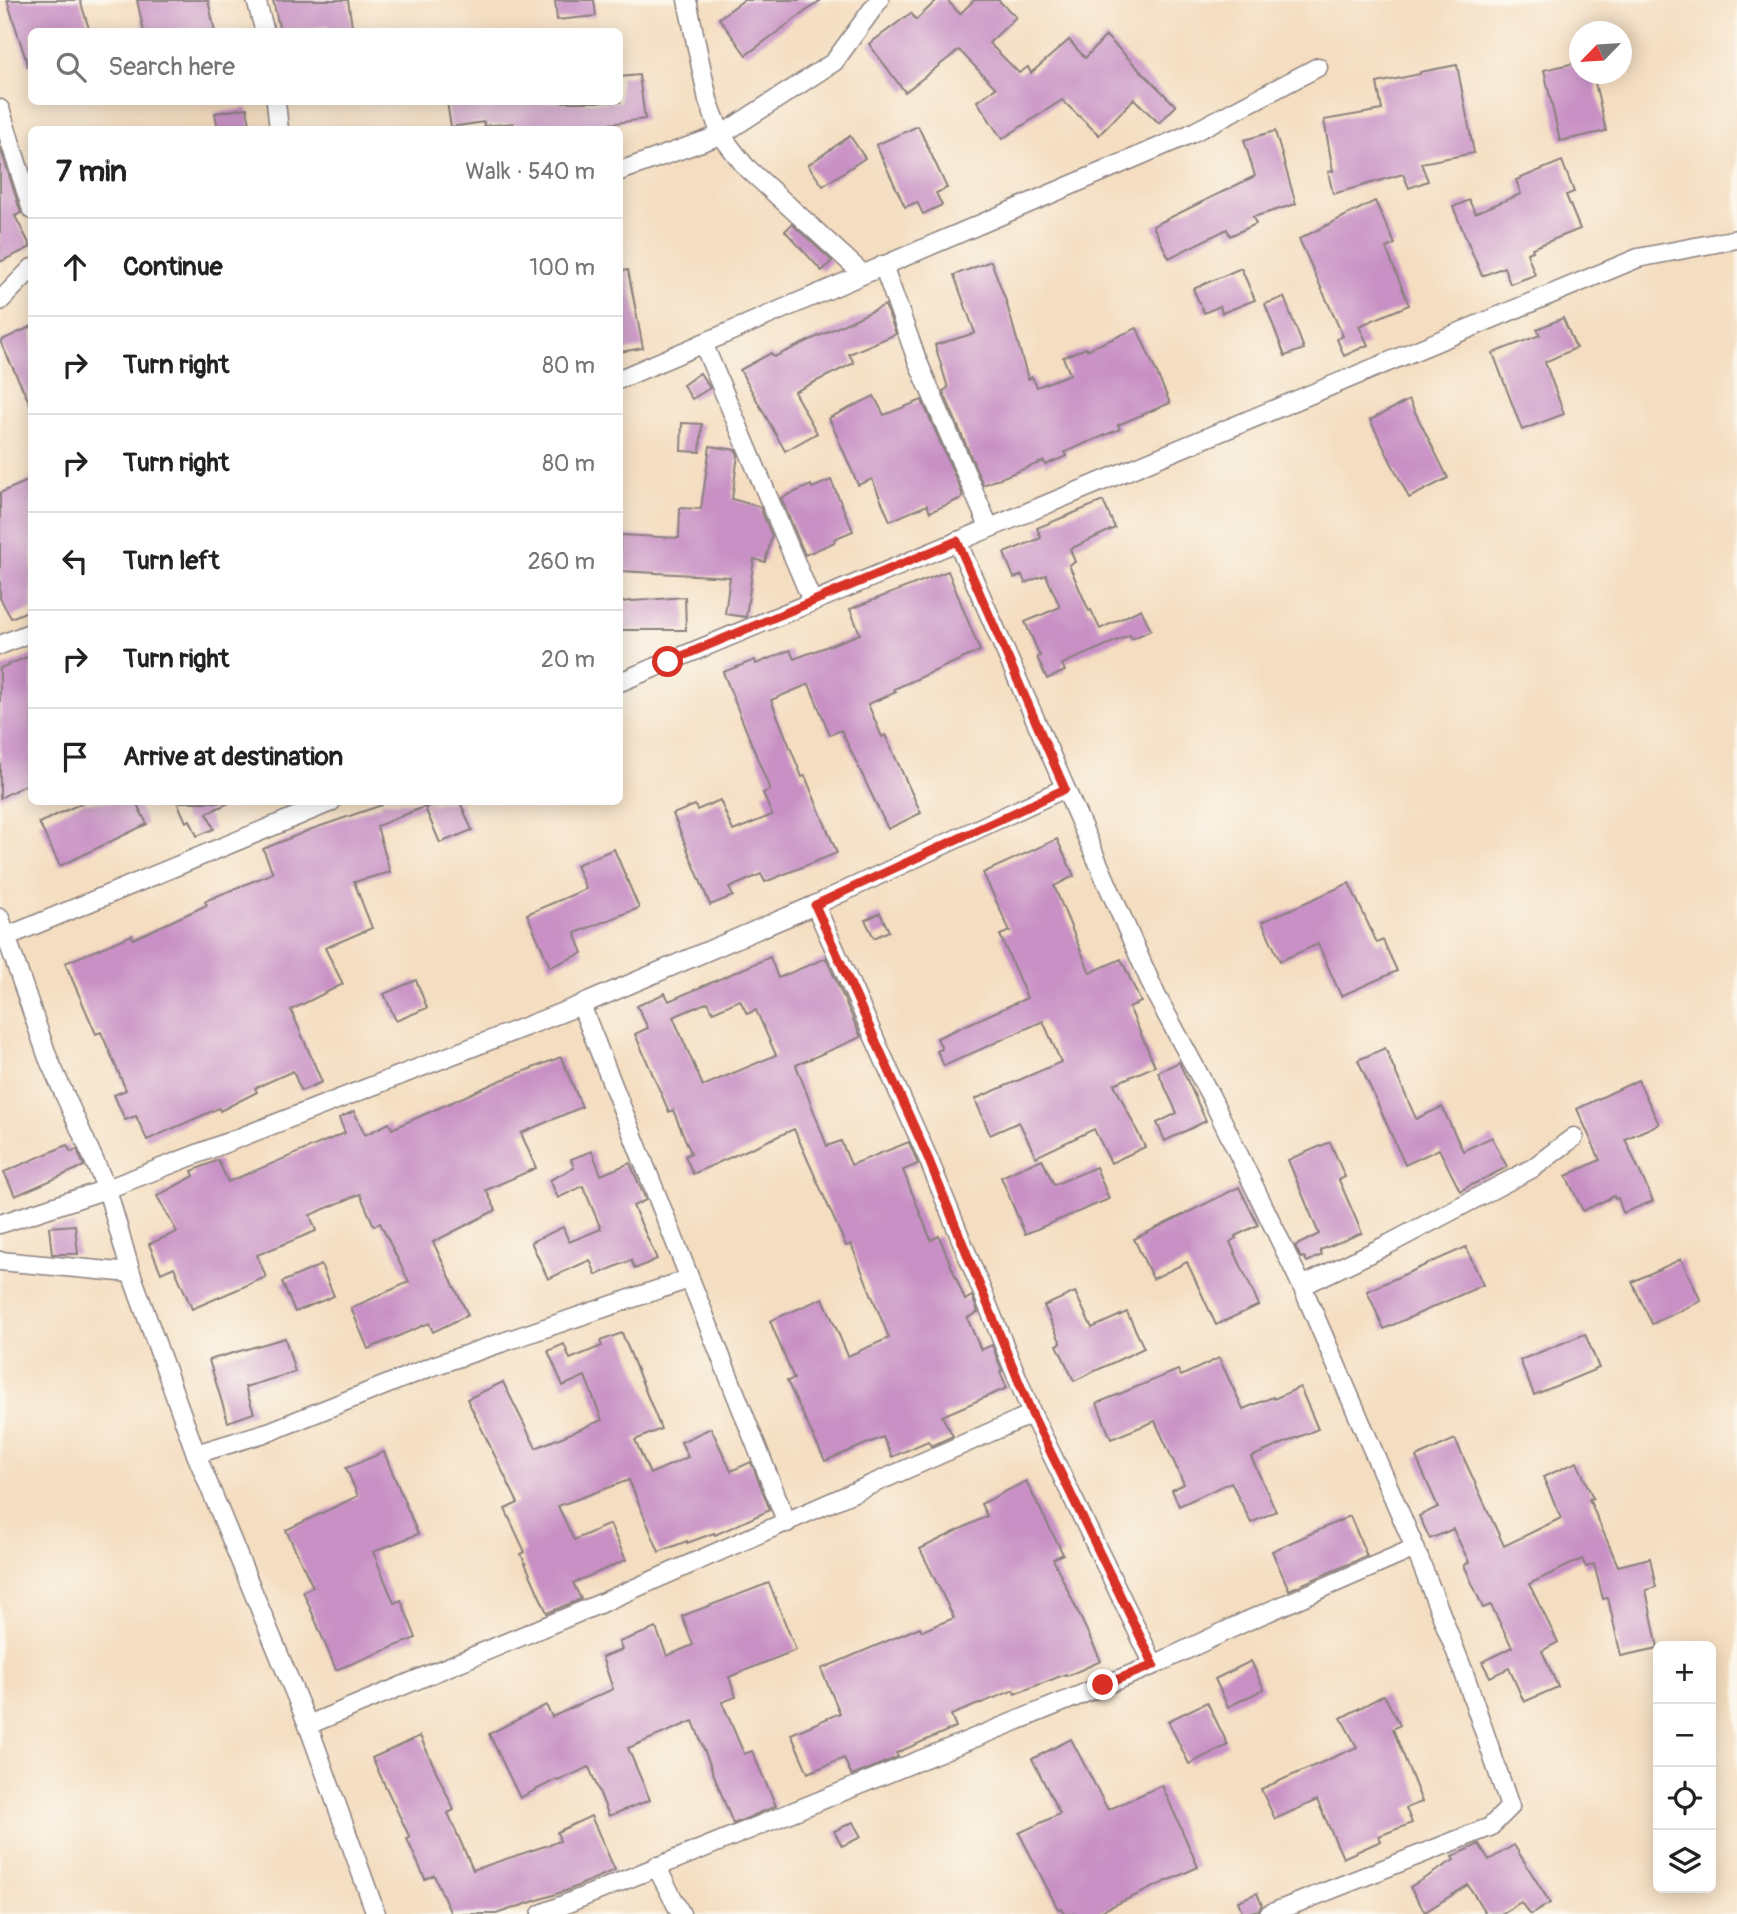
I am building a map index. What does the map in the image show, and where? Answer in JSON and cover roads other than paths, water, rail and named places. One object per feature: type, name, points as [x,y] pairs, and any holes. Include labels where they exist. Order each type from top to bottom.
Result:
[{"type":"street","points":[[256,0],[264,28]]},
{"type":"street","points":[[687,0],[708,100],[721,135],[745,166],[863,274]]},
{"type":"street","points":[[623,170],[721,135],[834,62],[879,0]]},
{"type":"street","points":[[623,378],[1190,134],[1318,67]]},
{"type":"street","points":[[276,105],[279,126]]},
{"type":"street","points":[[0,109],[28,197]]},
{"type":"street","points":[[623,680],[1637,258],[1737,239]]},
{"type":"street","points":[[883,265],[917,360],[989,527]]},
{"type":"street","points":[[0,301],[28,272]]},
{"type":"street","points":[[702,343],[812,601]]},
{"type":"street","points":[[957,541],[1156,995],[1210,1095],[1302,1286],[1415,1548],[1463,1670],[1510,1807],[1489,1827],[1269,1914]]},
{"type":"street","points":[[0,645],[28,634]]},
{"type":"street","points":[[0,1224],[107,1189],[581,1004],[815,905],[1065,789]]},
{"type":"street","points":[[8,936],[324,805]]},
{"type":"street","points":[[815,905],[928,1158],[1032,1414],[1154,1665]]},
{"type":"street","points":[[0,918],[48,1058],[107,1189],[131,1273],[195,1454],[308,1725],[376,1914]]},
{"type":"street","points":[[581,1004],[787,1523]]},
{"type":"street","points":[[1302,1286],[1389,1244],[1533,1168],[1574,1137]]},
{"type":"street","points":[[0,1261],[131,1273]]},
{"type":"street","points":[[195,1454],[271,1431],[433,1366],[689,1279]]},
{"type":"street","points":[[308,1725],[787,1523],[1032,1414]]},
{"type":"street","points":[[541,1914],[1154,1665],[1247,1621],[1415,1548]]},
{"type":"street","points":[[656,1867],[681,1914]]}]
